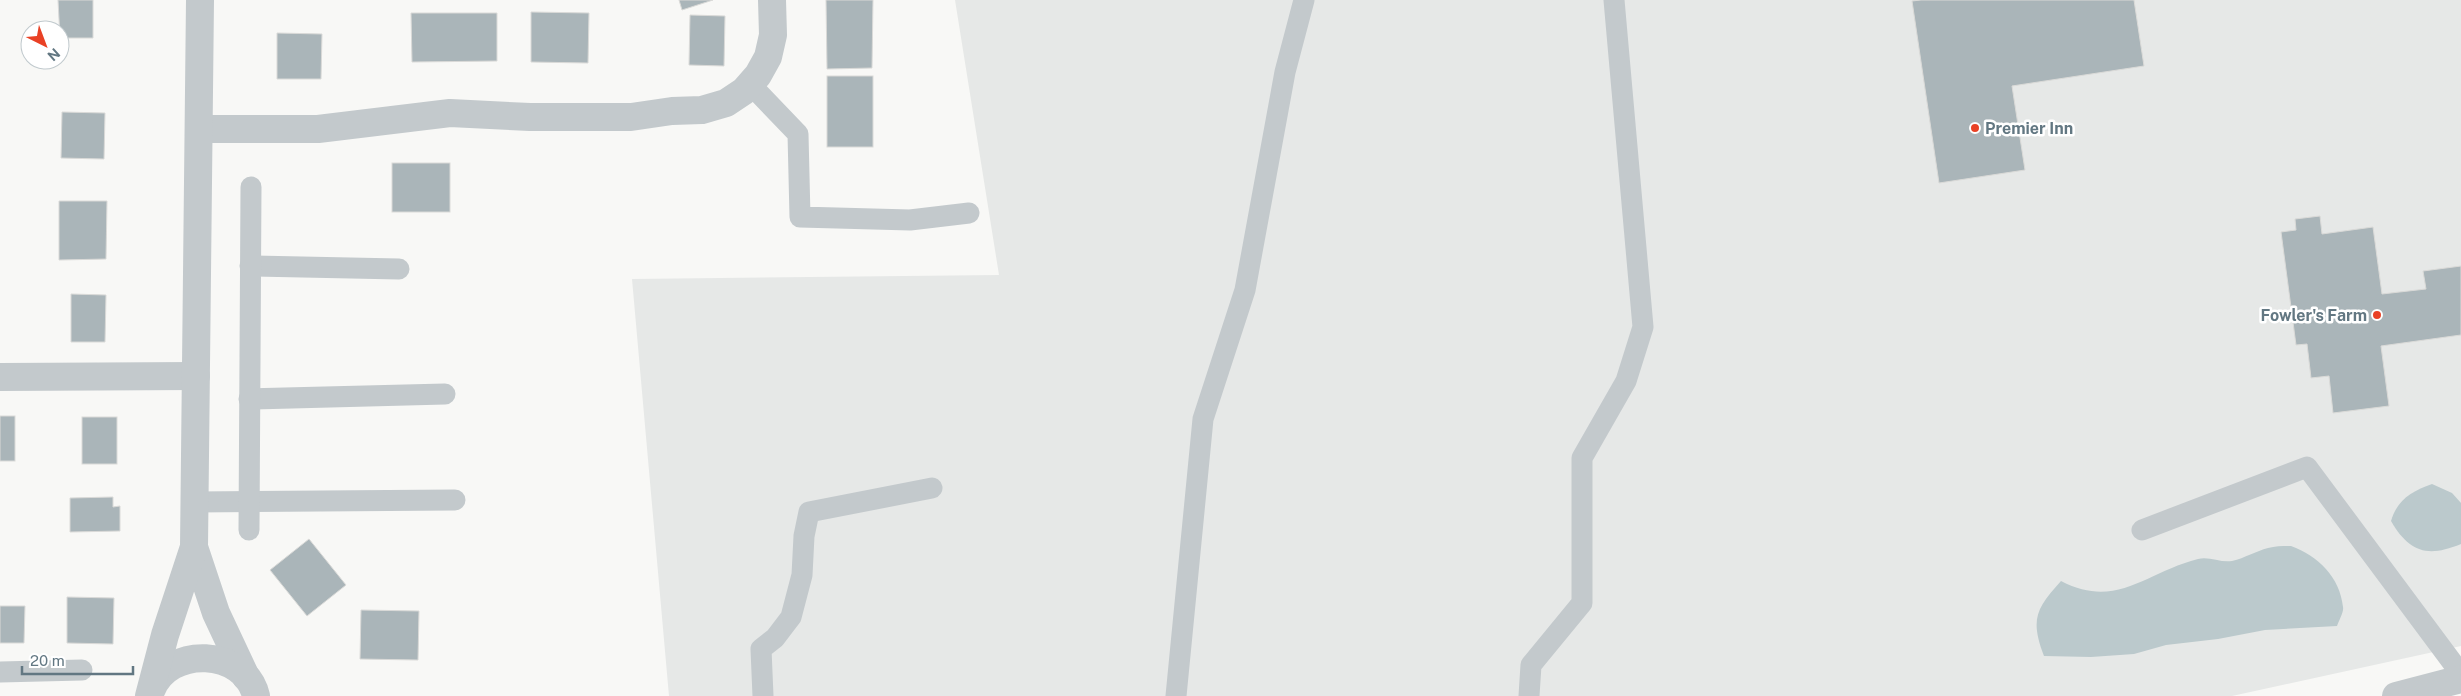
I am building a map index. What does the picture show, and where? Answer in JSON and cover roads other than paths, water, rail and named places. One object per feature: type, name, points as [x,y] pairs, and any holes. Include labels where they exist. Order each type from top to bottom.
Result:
[{"type":"street","points":[[149,696],[165,635],[194,547],[200,0]]},
{"type":"street","points":[[199,128],[318,129],[450,113],[530,117],[631,117],[710,107],[726,103],[744,91],[768,57],[774,35],[772,0]]},
{"type":"street","points":[[0,377],[196,376]]},
{"type":"street","points":[[194,547],[216,613],[255,690]]},
{"type":"street","points":[[149,696],[153,686],[164,672],[180,662],[198,657],[216,659],[232,665],[255,690]]},
{"type":"street","points":[[2396,696],[2461,679]]},
{"type":"lane","points":[[1176,696],[1203,419],[1245,290],[1285,72],[1304,0]]},
{"type":"lane","points":[[1529,696],[1531,665],[1582,603],[1582,458],[1626,381],[1643,327],[1614,0]]},
{"type":"lane","points":[[750,84],[798,134],[800,217],[910,220],[970,213]]},
{"type":"lane","points":[[249,530],[251,186]]},
{"type":"lane","points":[[250,266],[399,269]]},
{"type":"lane","points":[[250,399],[445,394]]},
{"type":"lane","points":[[2142,530],[2307,467],[2461,674]]},
{"type":"lane","points":[[763,696],[762,649],[775,638],[791,617],[802,575],[804,536],[809,512],[932,488]]},
{"type":"lane","points":[[194,502],[456,500]]},
{"type":"lane","points":[[0,672],[82,670]]},
{"type":"place","name":"Premier Inn","points":[[1975,128]]},
{"type":"place","name":"Fowler's Farm","points":[[2377,315]]}]
